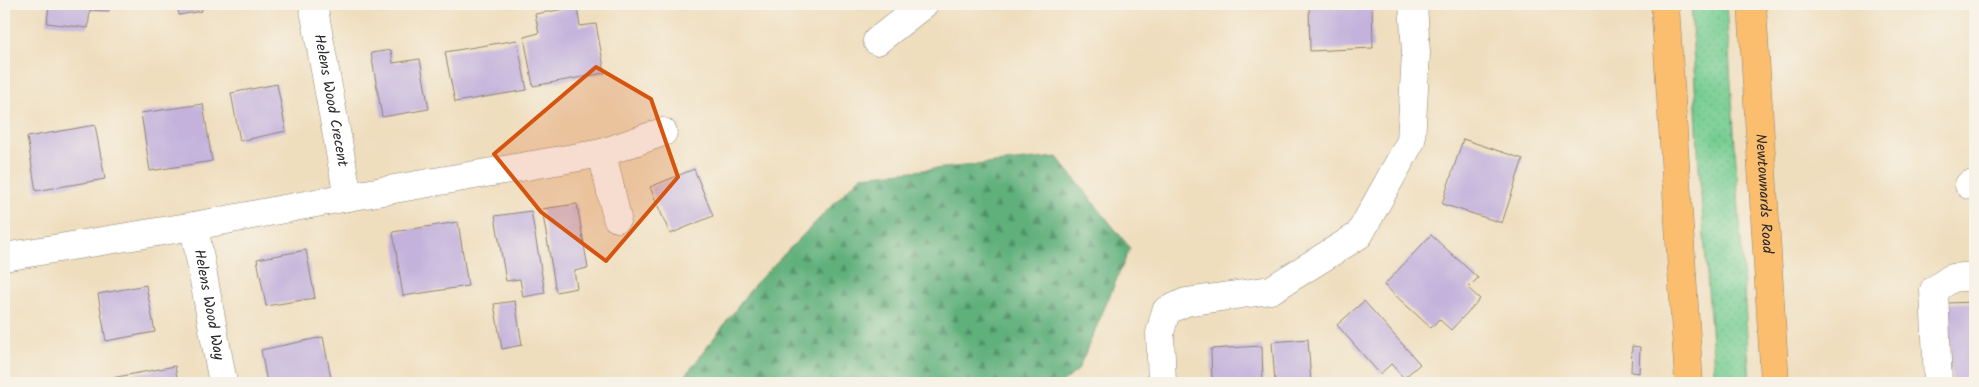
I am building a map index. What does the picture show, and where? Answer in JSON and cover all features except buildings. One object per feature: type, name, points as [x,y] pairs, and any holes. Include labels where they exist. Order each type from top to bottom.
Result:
[{"type":"highway","points":[[1665,4],[1689,383]]},
{"type":"highway","name":"Newtownards Road","points":[[1752,4],[1776,383]]},
{"type":"street","name":"Helens Wood Crecent","points":[[313,4],[348,197]]},
{"type":"street","points":[[877,41],[924,4]]},
{"type":"street","points":[[1162,383],[1160,334],[1166,311],[1186,302],[1271,290],[1358,235],[1411,141],[1416,52],[1413,4]]},
{"type":"street","points":[[4,257],[194,226],[602,153],[663,132]]},
{"type":"street","points":[[602,153],[617,218]]},
{"type":"street","name":"Helens Wood Way","points":[[194,226],[223,383]]},
{"type":"street","points":[[1938,383],[1934,290],[1952,278],[1975,276]]},
{"type":"highlighted area","points":[[596,67],[651,99],[678,177],[606,261],[541,212],[494,154]]},
{"type":"green space","points":[[1691,4],[1726,4],[1750,383],[1715,383],[1699,168]]},
{"type":"green space","points":[[1057,157],[1130,248],[1078,370],[1062,383],[680,383],[755,284],[861,176]]}]
